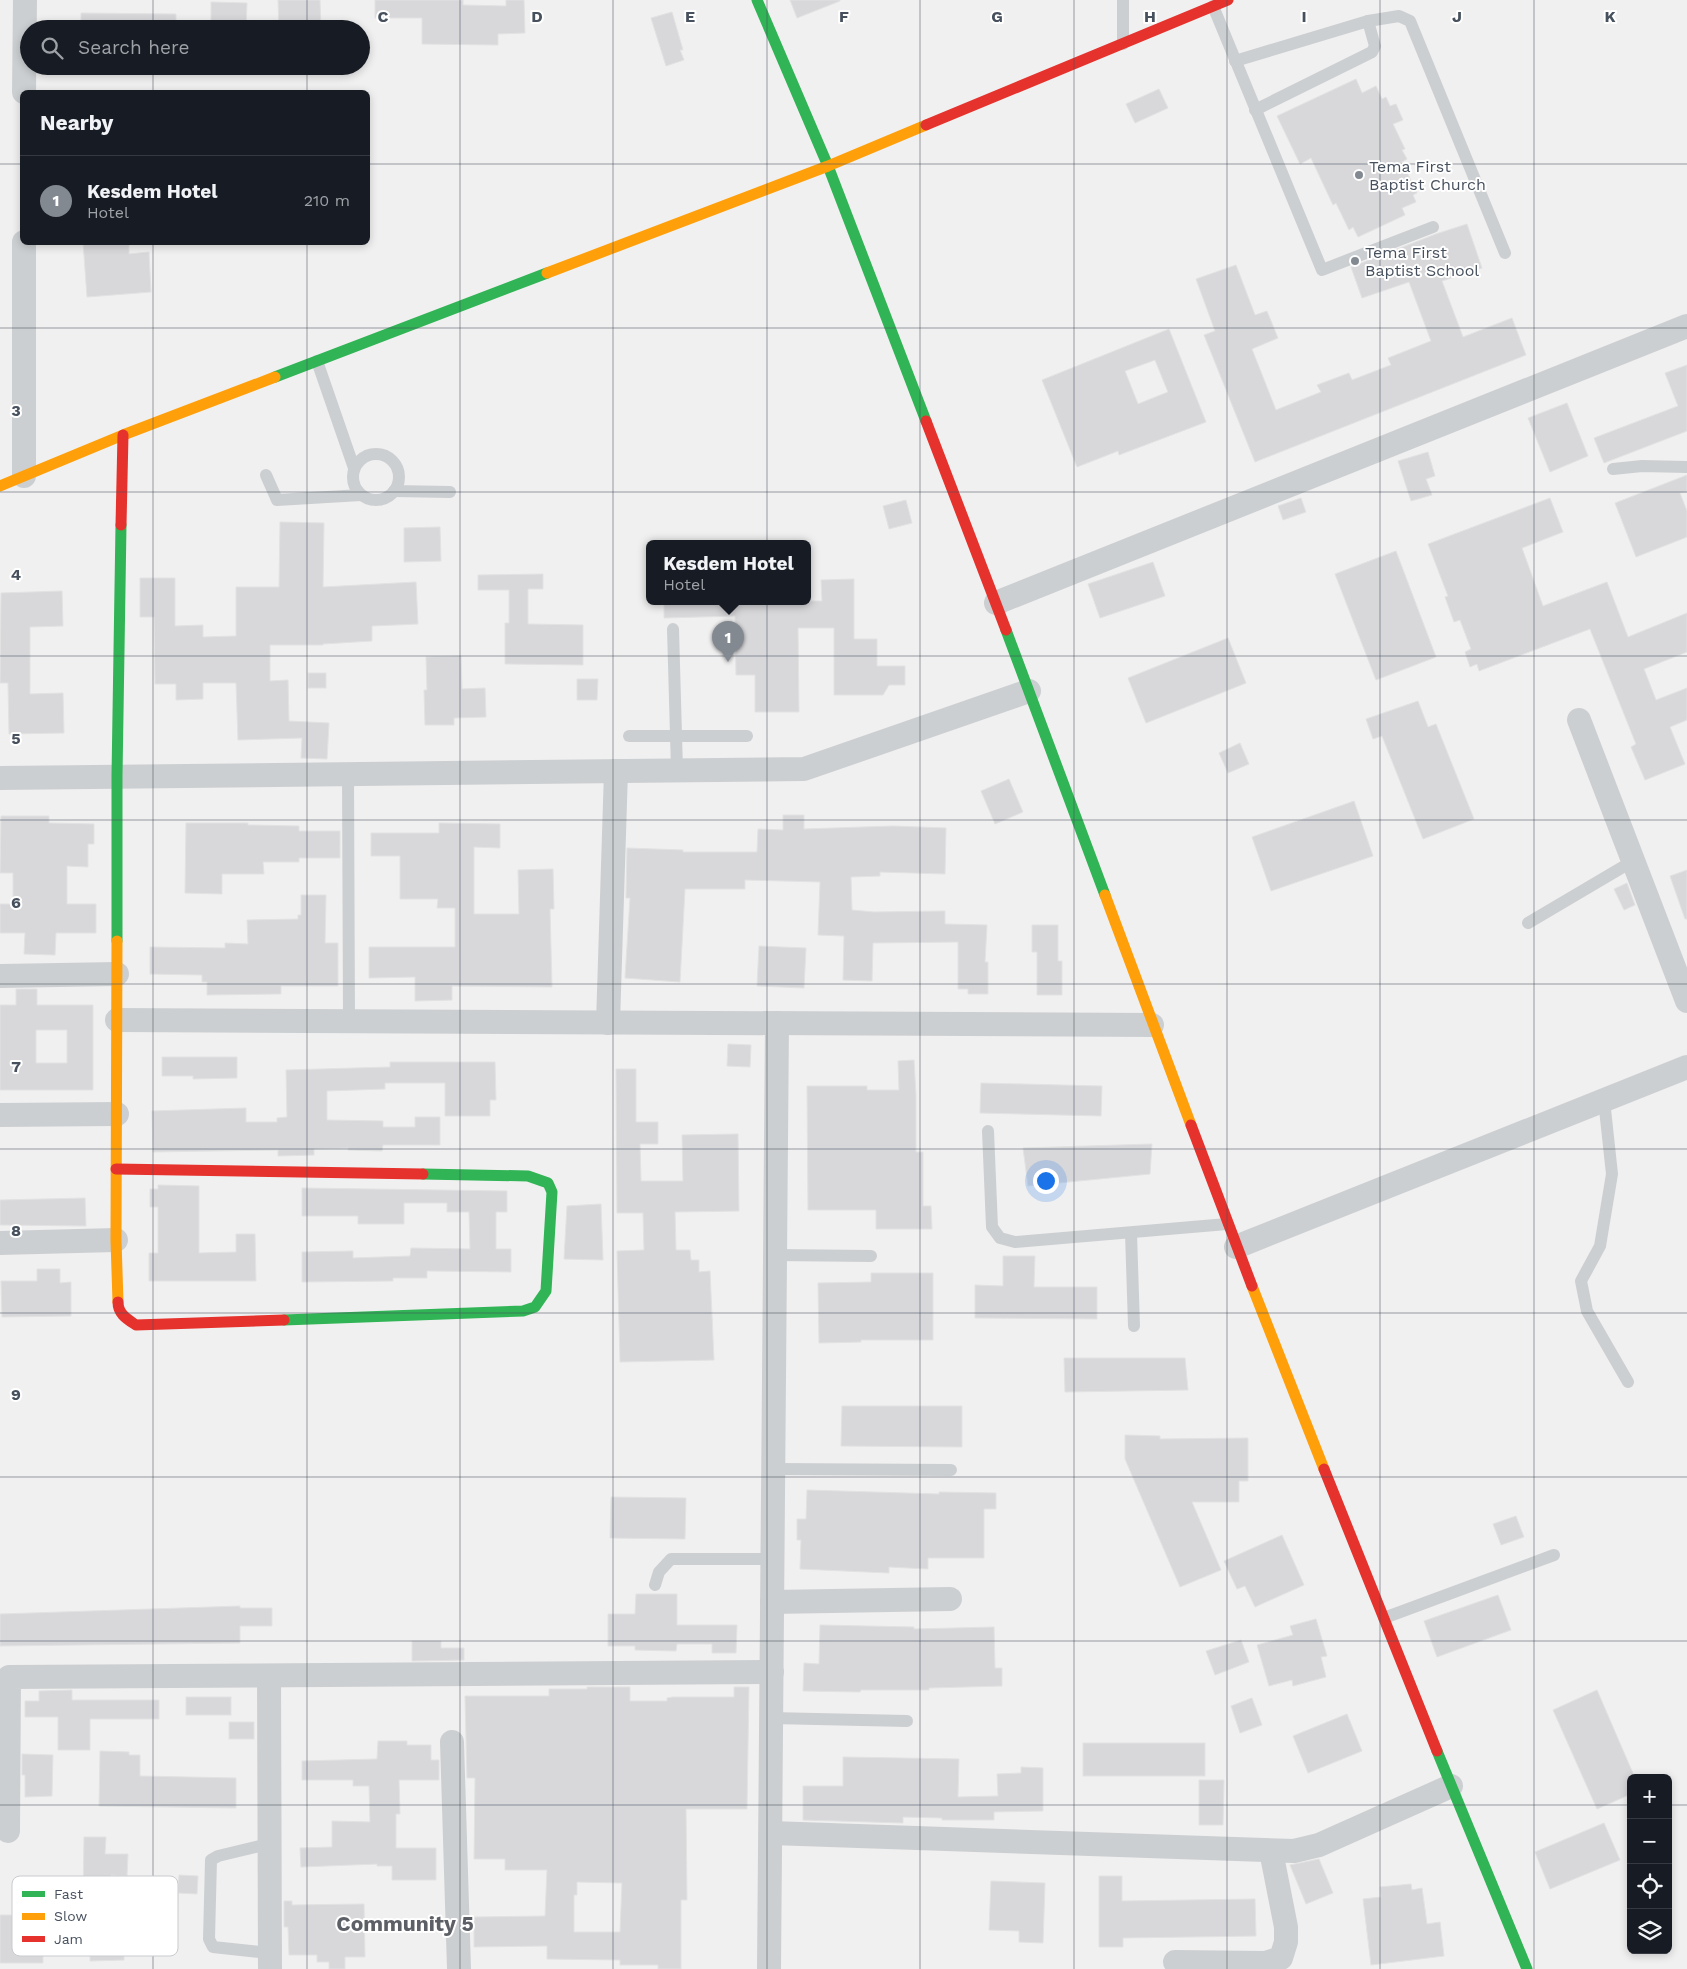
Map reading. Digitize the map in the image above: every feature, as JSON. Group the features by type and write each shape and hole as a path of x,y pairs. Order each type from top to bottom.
{"street":[{"path":"25,0 25,20"},
{"path":"757,0 828,166 996,603 1236,1248 1450,1786 1527,1969"},
{"path":"0,486 123,435 828,166 1228,0"},
{"path":"24,75 24,90"},
{"path":"24,245 24,476"},
{"path":"996,603 1687,326"},
{"path":"116,1170 528,1176 548,1183 552,1192 546,1291 535,1306 523,1311 136,1325 123,1316 118,1306 116,1240 116,1170 117,1114 117,776 123,435"},
{"path":"0,778 804,769 1029,691"},
{"path":"1579,720 1687,1001"},
{"path":"608,1023 616,771"},
{"path":"0,976 117,974"},
{"path":"117,1020 1152,1025"},
{"path":"769,1969 777,1023"},
{"path":"1236,1248 1687,1067"},
{"path":"0,1115 117,1114"},
{"path":"0,1244 116,1240"},
{"path":"772,1602 950,1599"},
{"path":"8,1831 9,1677 772,1672"},
{"path":"269,1676 268,1844 270,1961"},
{"path":"452,1742 459,1969"},
{"path":"770,1833 1271,1851 1294,1850 1320,1845 1450,1786"},
{"path":"1175,1962 1266,1963 1281,1958 1286,1942 1286,1927 1271,1851"}],"lane":[{"path":"1123,0 1123,44"},
{"path":"1213,6 1322,270 1433,227"},
{"path":"1235,61 1368,21 1399,16 1410,22 1505,254"},
{"path":"1255,110 1372,52 1375,46 1368,21"},
{"path":"317,361 354,468 354,482 361,495"},
{"path":"266,475 277,500 361,495 375,500 382,499 394,491 398,485 399,471 391,459 385,455 370,454 364,457 354,468"},
{"path":"1613,470 1642,466 1687,467"},
{"path":"394,491 450,492"},
{"path":"673,629 677,770"},
{"path":"629,736 747,736"},
{"path":"348,774 350,1021"},
{"path":"1528,923 1633,861"},
{"path":"1604,1100 1612,1174 1600,1246 1581,1281 1587,1311 1628,1382"},
{"path":"988,1131 992,1227 1000,1238 1015,1242 1227,1224"},
{"path":"1131,1233 1134,1326"},
{"path":"774,1255 871,1256"},
{"path":"773,1469 951,1470"},
{"path":"1384,1618 1554,1555"},
{"path":"655,1585 659,1572 670,1559 772,1559"},
{"path":"771,1718 907,1721"},
{"path":"268,1844 218,1856 211,1860 209,1939 214,1947 270,1961"}],"building":[{"path":"278,0 320,0 321,20 279,20"},
{"path":"375,0 463,0 463,5 506,6 506,0 524,0 525,33 498,34 498,45 422,44 422,18 375,18"},
{"path":"790,0 840,0 840,1 797,18"},
{"path":"211,2 247,3 246,20 211,20"},
{"path":"672,12 684,60 666,66 651,18"},
{"path":"81,13 176,14 176,20 81,20"},
{"path":"1356,79 1362,93 1376,86 1382,99 1386,97 1390,106 1396,104 1403,120 1393,124 1405,149 1402,150 1407,159 1402,162 1417,193 1413,195 1416,202 1402,208 1405,215 1358,237 1353,227 1349,230 1336,203 1333,205 1311,158 1300,164 1277,116"},
{"path":"1159,89 1168,108 1135,123 1126,104"},
{"path":"1467,224 1482,268 1442,281 1463,337 1512,318 1526,355 1255,462 1204,335 1215,331 1196,279 1236,265 1255,315 1267,311 1278,338 1252,349 1276,410 1321,392 1317,385 1349,373 1352,380 1391,365 1388,358 1431,341 1409,282 1362,298 1351,267"},
{"path":"83,245 129,245 129,254 149,252 151,292 87,297"},
{"path":"1169,329 1206,422 1119,455 1118,451 1077,467 1042,380","holes":["1155,360 1168,392 1138,404 1125,371"]},
{"path":"1687,365 1687,431 1604,463 1594,438 1678,406 1665,373"},
{"path":"1567,403 1588,456 1550,472 1528,418"},
{"path":"1428,452 1435,476 1426,479 1432,495 1411,501 1398,461"},
{"path":"1687,475 1687,492 1680,493 1687,511 1687,537 1636,557 1615,503"},
{"path":"1301,498 1306,512 1283,520 1278,506"},
{"path":"1550,498 1563,532 1522,548 1543,606 1607,582 1628,637 1687,613 1687,652 1644,669 1656,700 1687,688 1687,720 1670,727 1685,764 1645,780 1631,747 1636,744 1590,629 1479,671 1477,664 1470,667 1465,652 1471,649 1460,620 1454,622 1445,597 1448,596 1428,544"},
{"path":"906,500 912,523 889,529 883,506"},
{"path":"280,522 324,523 323,587 416,582 418,624 372,626 372,641 323,645 270,645 270,681 288,680 289,721 329,723 327,759 301,758 302,738 238,740 236,683 203,683 203,699 176,700 176,684 155,684 154,617 140,617 140,578 175,578 175,626 203,625 203,637 236,636 236,587 279,587"},
{"path":"440,527 441,561 404,562 404,528"},
{"path":"1396,551 1436,657 1376,680 1335,574"},
{"path":"1153,562 1165,596 1100,618 1088,584"},
{"path":"543,574 543,589 528,589 528,624 583,625 583,665 505,664 505,623 509,623 509,590 478,590 478,575"},
{"path":"854,579 854,639 877,639 877,666 905,666 905,685 889,685 883,695 834,695 834,628 798,628 799,712 755,712 755,675 736,675 735,616 664,618 664,605 811,605 811,601 822,601 821,580"},
{"path":"62,591 63,626 30,627 30,694 63,693 64,733 9,734 8,683 0,683 1,593"},
{"path":"1228,638 1246,683 1146,723 1128,678"},
{"path":"461,656 462,689 485,688 486,717 454,718 454,725 425,725 424,690 427,690 426,657"},
{"path":"308,673 326,673 326,688 308,688"},
{"path":"577,679 598,679 597,700 577,700"},
{"path":"1418,701 1428,727 1436,724 1474,819 1423,839 1382,736 1373,739 1366,719"},
{"path":"1240,743 1249,764 1228,773 1219,753"},
{"path":"1009,779 1023,812 995,824 981,791"},
{"path":"1354,801 1373,856 1271,891 1252,837"},
{"path":"783,815 804,815 804,829 893,826 946,828 945,874 880,872 880,876 851,877 852,910 874,912 945,911 945,924 987,925 985,962 988,962 988,994 968,994 968,989 958,989 958,942 873,943 872,981 843,980 844,936 818,935 820,882 745,880 745,889 685,889 680,982 625,978 630,898 626,898 627,848 683,850 683,852 757,852 758,829 783,830"},
{"path":"1,816 49,816 49,823 94,824 94,844 88,844 88,867 67,866 67,904 96,904 96,933 56,933 55,955 24,954 25,933 0,933 0,904 13,904 13,873 0,873"},
{"path":"186,823 248,823 248,825 299,826 299,831 340,831 340,858 299,858 299,862 263,862 264,874 222,874 222,894 185,893"},
{"path":"439,823 500,824 500,848 474,847 474,914 519,914 518,870 553,869 554,909 550,909 552,987 452,986 452,1000 415,1001 415,977 369,978 369,947 455,947 455,908 437,908 438,899 400,899 400,856 371,856 371,833 439,833"},
{"path":"1687,870 1687,919 1685,919 1670,876"},
{"path":"1627,883 1635,905 1624,910 1614,889"},
{"path":"301,895 326,895 325,943 338,943 338,986 281,986 281,994 207,995 207,982 202,982 202,975 150,974 150,947 225,948 225,943 248,944 247,920 298,919 298,915 301,915"},
{"path":"1032,925 1058,925 1058,961 1062,961 1062,995 1037,995 1037,952 1032,952"},
{"path":"759,946 806,948 804,988 757,986"},
{"path":"16,989 37,989 37,1005 93,1005 93,1090 0,1090 0,1005 16,1005","holes":["36,1030 67,1030 67,1063 36,1063"]},
{"path":"728,1044 751,1045 750,1067 727,1066"},
{"path":"162,1057 237,1057 237,1078 193,1079 193,1076 162,1076"},
{"path":"914,1060 916,1152 923,1152 923,1206 931,1206 932,1229 876,1229 876,1210 808,1210 807,1086 867,1086 867,1090 899,1090 898,1061"},
{"path":"390,1062 495,1062 496,1100 490,1100 490,1116 445,1116 445,1083 385,1083 385,1089 327,1091 327,1120 383,1121 383,1127 415,1127 415,1117 440,1117 440,1145 383,1145 382,1151 348,1150 348,1148 314,1149 314,1155 278,1156 278,1150 153,1152 152,1111 246,1108 246,1122 277,1122 277,1118 287,1117 286,1070 390,1067"},
{"path":"616,1069 636,1069 636,1122 658,1122 658,1144 640,1144 641,1181 683,1181 682,1135 738,1134 739,1211 675,1212 676,1250 690,1250 691,1260 699,1260 699,1272 710,1271 714,1360 620,1362 617,1251 644,1250 643,1213 617,1213"},
{"path":"981,1083 1102,1086 1101,1116 980,1113"},
{"path":"1152,1144 1150,1174 1028,1186 1023,1148"},
{"path":"158,1185 199,1186 199,1253 236,1252 236,1234 255,1234 256,1281 149,1281 149,1253 158,1253 158,1207 150,1207 150,1189 158,1189"},
{"path":"302,1188 507,1191 507,1212 496,1212 496,1249 511,1249 511,1272 427,1271 427,1278 393,1278 393,1281 302,1282 302,1252 353,1251 353,1258 410,1256 411,1248 470,1249 469,1212 447,1212 447,1203 404,1203 404,1224 358,1224 358,1216 302,1216"},
{"path":"85,1198 86,1226 0,1225 0,1200"},
{"path":"601,1204 603,1260 564,1259 567,1206"},
{"path":"1003,1256 1035,1256 1034,1287 1097,1287 1097,1319 975,1318 975,1285 1003,1286"},
{"path":"37,1269 60,1269 60,1283 71,1282 71,1316 2,1317 1,1281 37,1281"},
{"path":"871,1273 933,1273 933,1340 861,1340 861,1342 819,1343 818,1283 871,1282"},
{"path":"1064,1358 1185,1358 1188,1390 1065,1392"},
{"path":"842,1406 962,1406 962,1447 841,1446"},
{"path":"1125,1435 1160,1436 1160,1439 1248,1438 1248,1481 1239,1481 1239,1502 1192,1502 1221,1570 1180,1587 1125,1459"},
{"path":"807,1490 939,1494 939,1492 996,1493 996,1509 984,1509 984,1558 928,1558 928,1569 889,1567 889,1573 800,1569 801,1540 797,1540 797,1519 806,1519"},
{"path":"611,1497 686,1498 685,1539 610,1538"},
{"path":"1516,1516 1524,1537 1501,1545 1493,1524"},
{"path":"1282,1535 1304,1585 1255,1607 1245,1586 1237,1589 1224,1561"},
{"path":"636,1594 677,1594 677,1625 737,1625 736,1653 712,1653 712,1644 677,1644 676,1651 635,1650 635,1646 608,1646 608,1614 635,1614"},
{"path":"1498,1595 1511,1630 1437,1657 1424,1621"},
{"path":"240,1606 240,1608 272,1608 272,1626 240,1626 240,1643 0,1646 0,1614"},
{"path":"1316,1619 1327,1656 1321,1657 1326,1677 1293,1686 1292,1680 1269,1686 1257,1645 1293,1635 1290,1626"},
{"path":"820,1625 914,1627 914,1629 994,1627 995,1668 1002,1668 1002,1686 929,1688 929,1690 861,1690 860,1692 803,1691 804,1663 819,1664"},
{"path":"1241,1640 1249,1662 1215,1675 1206,1651"},
{"path":"412,1641 441,1641 441,1648 464,1648 464,1660 412,1661"},
{"path":"587,1687 630,1687 630,1701 667,1701 667,1698 673,1697 734,1697 734,1687 749,1687 747,1809 686,1809 687,1900 681,1900 681,1969 658,1969 658,1965 620,1965 620,1960 547,1959 547,1946 474,1947 474,1917 545,1916 547,1870 505,1870 505,1859 474,1859 475,1778 467,1778 465,1696 549,1696 549,1689 587,1689","holes":["577,1882 622,1883 620,1932 574,1932 574,1895 577,1895"]},
{"path":"72,1690 72,1700 159,1700 159,1719 90,1719 90,1750 58,1750 58,1717 25,1717 25,1701 39,1701 39,1691"},
{"path":"1597,1690 1633,1774 1627,1774 1627,1796 1597,1809 1553,1710"},
{"path":"186,1697 231,1697 231,1715 186,1715"},
{"path":"1252,1698 1262,1725 1240,1733 1231,1706"},
{"path":"1347,1714 1362,1751 1308,1773 1293,1736"},
{"path":"229,1722 254,1722 254,1739 229,1739"},
{"path":"378,1741 407,1741 407,1745 431,1745 431,1760 439,1760 439,1780 399,1780 400,1814 396,1814 396,1848 436,1848 436,1880 392,1880 392,1866 377,1866 377,1864 301,1867 300,1848 332,1847 332,1821 370,1822 369,1786 353,1786 353,1780 302,1780 302,1761 377,1759"},
{"path":"1083,1743 1205,1743 1205,1776 1083,1776"},
{"path":"100,1751 129,1752 129,1755 140,1755 140,1776 236,1778 236,1808 99,1806"},
{"path":"22,1754 53,1755 52,1796 25,1797 25,1775 22,1775"},
{"path":"843,1757 959,1759 958,1797 998,1796 997,1774 1021,1773 1021,1767 1043,1768 1043,1811 994,1812 994,1820 942,1820 942,1818 903,1817 903,1823 803,1820 803,1786 843,1786"},
{"path":"1199,1780 1224,1780 1223,1825 1199,1825"},
{"path":"1604,1823 1620,1860 1550,1889 1535,1852"},
{"path":"84,1837 106,1837 105,1854 128,1854 127,1876 83,1876"},
{"path":"1319,1859 1333,1893 1306,1904 1290,1865"},
{"path":"179,1875 198,1876 197,1894 178,1893"},
{"path":"1099,1876 1122,1876 1122,1901 1255,1899 1256,1936 1123,1938 1123,1947 1099,1947"},
{"path":"991,1881 1045,1883 1043,1943 1019,1942 1019,1931 989,1930"},
{"path":"1411,1884 1412,1890 1422,1888 1427,1924 1440,1922 1444,1956 1371,1965 1363,1899 1381,1897 1380,1887"},
{"path":"284,1901 292,1901 292,1905 364,1904 365,1957 345,1957 345,1969 329,1969 329,1962 317,1962 317,1955 289,1955 288,1927 284,1927"},
{"path":"0,1915 12,1915 12,1956 43,1956 43,1963 0,1963"},
{"path":"90,1956 124,1956 124,1960 90,1961"}],"traffic: fast":[{"path":"757,0 828,166 926,421"},
{"path":"275,377 547,273"},
{"path":"117,941 117,776 121,525"},
{"path":"1006,630 1105,895"},
{"path":"284,1320 523,1311 535,1307 546,1291 552,1192 548,1183 528,1176 423,1174"},
{"path":"1437,1751 1527,1969"}],"traffic: slow":[{"path":"547,273 828,166 926,125"},
{"path":"0,486 123,435 275,377"},
{"path":"1105,895 1191,1125"},
{"path":"117,941 116,1240 118,1302"},
{"path":"1252,1286 1324,1469"}],"traffic: jam":[{"path":"926,125 1228,0"},
{"path":"926,421 1006,630"},
{"path":"121,525 123,435"},
{"path":"1191,1125 1252,1286"},
{"path":"116,1169 423,1174"},
{"path":"118,1302 121,1313 136,1325 284,1320"},
{"path":"1324,1469 1437,1751"}],"place":[{"name":"Tema First Baptist Church","path":"1359,175"},
{"name":"Tema First Baptist School","path":"1355,261"},
{"name":"Kesdem Hotel","path":"728,662"}],"district":[{"name":"Community 5","path":"405,1924"}]}
